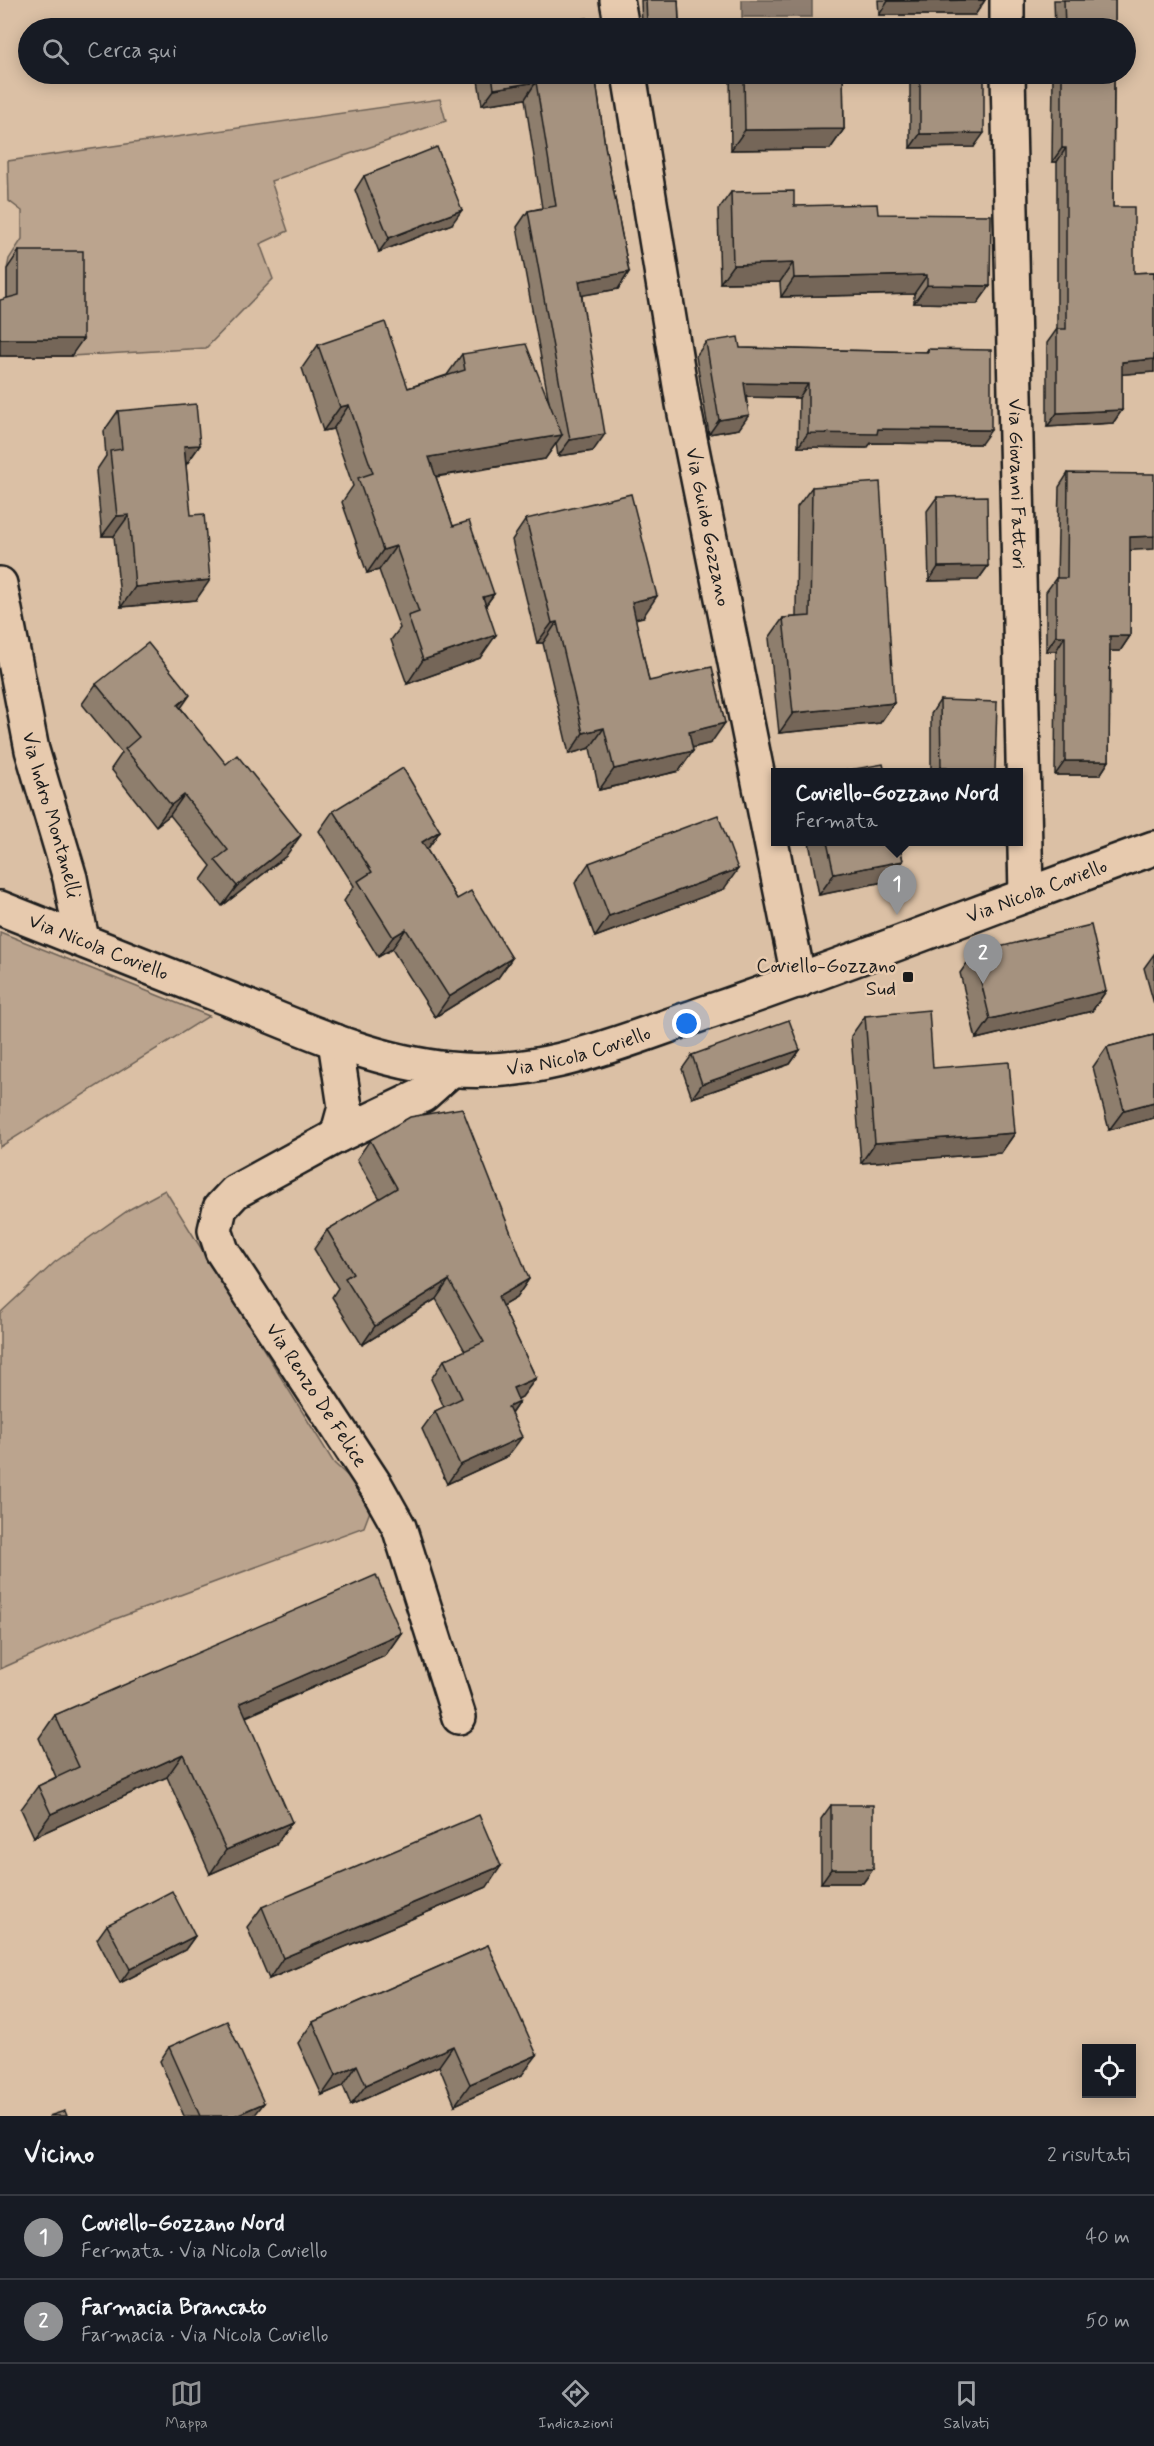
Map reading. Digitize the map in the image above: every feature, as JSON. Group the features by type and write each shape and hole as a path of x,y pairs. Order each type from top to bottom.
{"street":[{"path":"617,0 620,18"},
{"path":"1007,0 1007,18"},
{"name":"Via Guido Gozzano","path":"631,84 683,404 771,842"},
{"name":"Via Giovanni Fattori","path":"1008,84 1026,895"},
{"name":"Via Indro Montanelli","path":"0,584 32,750 70,878 82,940"},
{"name":"Via Guido Gozzano","path":"772,846 799,981"},
{"name":"Via Nicola Coviello","path":"0,908 335,1041 386,1058 451,1070 495,1070 538,1065 584,1054 799,981 1154,848"},
{"path":"335,1041 345,1107 337,1136"},
{"name":"Via Renzo De Felice","path":"451,1070 423,1095 337,1136 235,1192 220,1208 215,1230 222,1251 376,1486 399,1527 459,1717"}],"shaded area":[{"path":"742,0 812,0 812,17 742,17"},
{"path":"440,99 446,121 271,181 288,231 260,244 273,279 206,348 71,356 7,356 7,269 9,259 22,239 22,211 9,201 8,161"},
{"path":"0,932 209,1016 0,1147"},
{"path":"165,1190 334,1463 368,1495 370,1511 364,1527 99,1625 0,1669 0,1313 55,1262 130,1209"}],"building":[{"path":"646,0 678,0 679,18 647,18"},
{"path":"888,0 985,0 888,1"},
{"path":"1064,0 1115,0 1115,18 1065,18"},
{"path":"493,84 524,84 494,89"},
{"path":"536,84 596,84 605,146 629,272 579,281 605,434 570,440 528,211 556,206"},
{"path":"744,84 843,84 844,129 745,130"},
{"path":"920,84 984,84 984,133 920,134"},
{"path":"1062,84 1114,84 1113,207 1134,207 1134,273 1154,272 1154,359 1122,362 1122,410 1057,413 1057,329 1066,329 1066,148 1062,148"},
{"path":"437,147 462,210 389,238 364,176"},
{"path":"794,191 794,206 877,204 878,214 991,215 990,286 927,285 927,275 794,278 793,263 733,265 731,192"},
{"path":"19,251 83,251 83,339 0,339 0,300 19,295"},
{"path":"385,322 408,388 465,370 462,354 526,344 562,435 429,457 453,526 469,521 494,594 483,597 496,635 423,660 408,616 419,612 396,546 383,550 358,478 373,473 349,405 340,407 318,345"},
{"path":"738,337 740,348 928,352 928,349 991,350 991,430 878,429 877,434 808,433 808,384 744,383 749,415 719,420 706,342"},
{"path":"196,404 200,445 184,446 191,515 204,514 210,580 135,587 129,515 117,516 110,451 122,449 118,411"},
{"path":"1068,473 1154,474 1154,536 1130,537 1130,636 1110,636 1109,761 1065,761 1065,636 1056,636 1056,578 1067,578"},
{"path":"880,482 894,703 793,713 783,618 810,616 812,487"},
{"path":"631,494 657,596 632,602 649,681 712,667 725,723 689,732 693,751 614,769 604,728 583,733 557,622 552,623 526,519"},
{"path":"987,496 988,566 938,567 937,497"},
{"path":"148,643 190,695 178,705 226,764 237,755 301,835 237,886 215,860 228,850 184,795 171,805 125,749 139,737 96,684"},
{"path":"940,700 997,702 995,768 941,767"},
{"path":"883,764 884,768 860,768"},
{"path":"403,768 440,831 422,842 457,899 471,891 512,958 449,997 406,929 393,937 358,881 372,872 333,811"},
{"path":"718,815 738,869 609,916 589,863"},
{"path":"828,846 900,846 903,861 834,874"},
{"path":"1091,925 1106,991 990,1019 974,953"},
{"path":"929,1010 933,1068 1009,1062 1015,1133 875,1143 865,1016"},
{"path":"789,1020 800,1050 702,1084 692,1055"},
{"path":"1154,1035 1154,1102 1124,1110 1107,1047"},
{"path":"462,1108 529,1279 498,1297 536,1378 513,1388 519,1402 508,1407 522,1437 460,1465 435,1411 462,1398 444,1360 484,1342 449,1280 375,1326 345,1278 353,1273 327,1230 397,1188 370,1140 410,1117"},
{"path":"376,1575 401,1633 240,1703 292,1822 226,1850 183,1754 51,1814 38,1786 79,1767 55,1715"},
{"path":"831,1805 873,1805 873,1869 831,1869"},
{"path":"479,1815 501,1866 283,1958 262,1907"},
{"path":"172,1891 195,1936 130,1969 107,1925"},
{"path":"488,1945 537,2055 470,2084 453,2046 366,2085 357,2065 336,2075 313,2022"},
{"path":"227,2021 264,2103 234,2116 200,2116 169,2047"},
{"path":"65,2111 67,2116 49,2116"}],"place":[{"name":"Coviello-Gozzano Nord","path":"897,915"},
{"name":"Coviello-Gozzano Sud","path":"908,977"},
{"name":"Farmacia Brancato","path":"983,984"}]}
